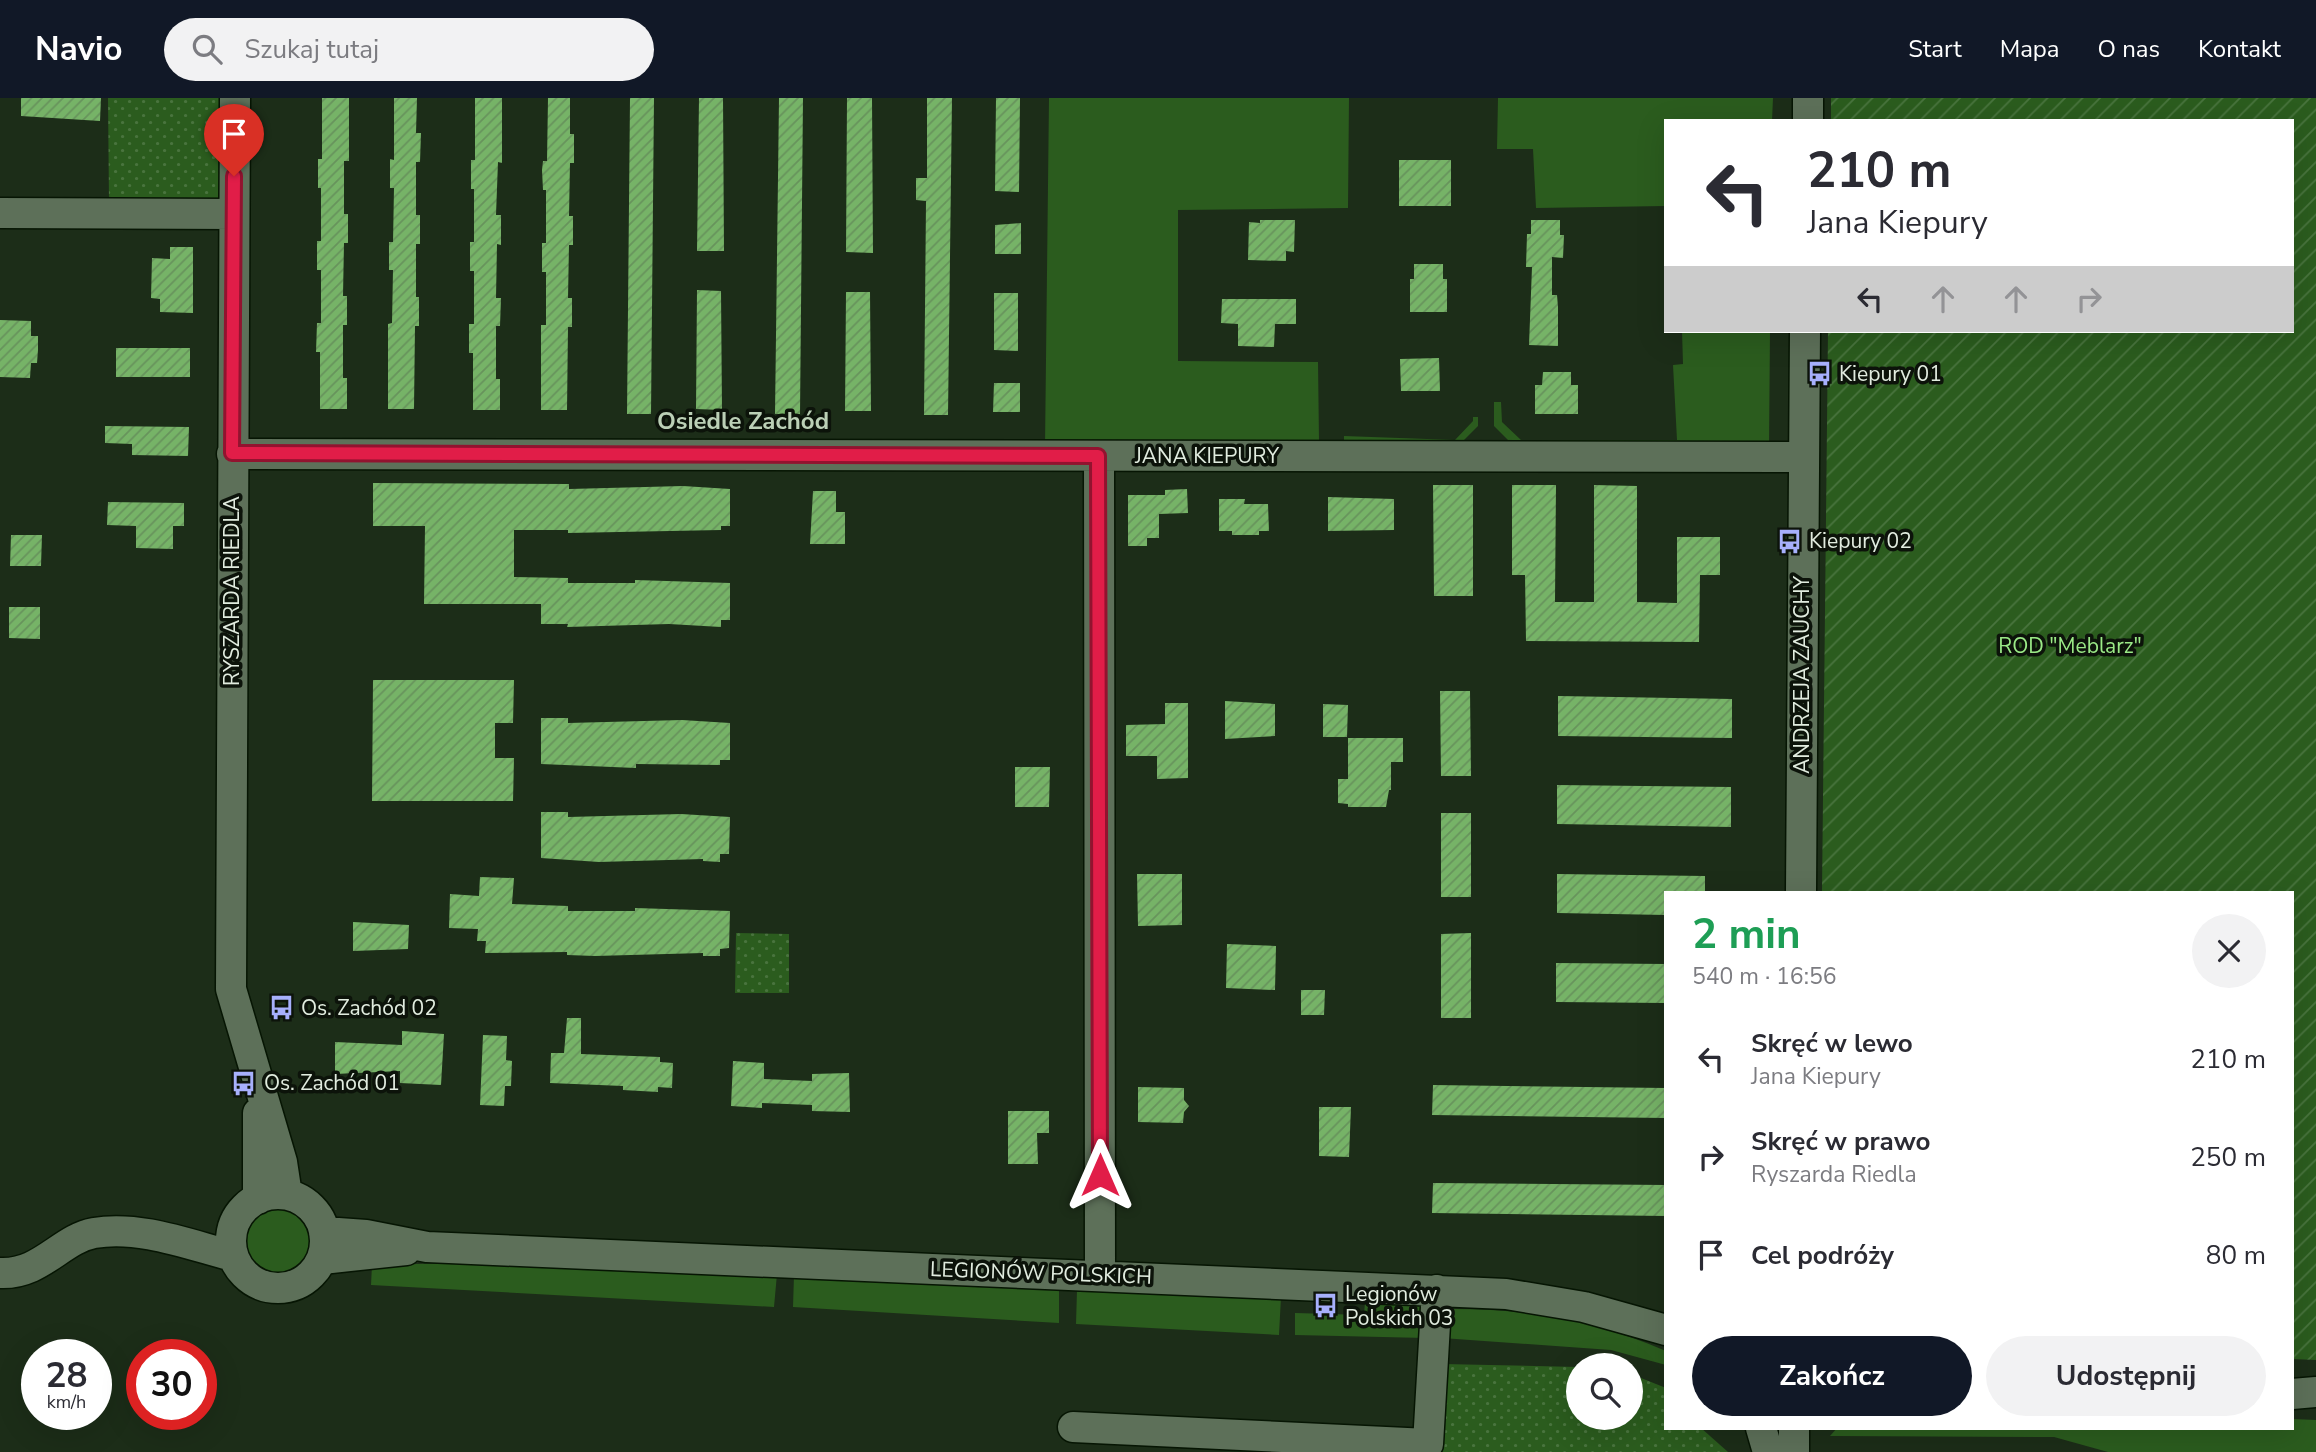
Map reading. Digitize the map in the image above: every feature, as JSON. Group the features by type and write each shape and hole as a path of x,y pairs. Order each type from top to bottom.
{"street":[{"name":"RYSZARDA RIEDLA","path":"235,98 231,989 258,1081 272,1197"},
{"path":"1808,98 1808,119"},
{"path":"0,213 234,214"},
{"name":"ANDRZEJA ZAUCHY","path":"1801,891 1805,333"},
{"name":"JANA KIEPURY","path":"232,453 1804,457"},
{"path":"1098,456 1100,1276"},
{"path":"272,1197 310,1206 323,1245 304,1281 277,1288 252,1280 233,1256 231,1240 234,1224 248,1205 272,1197"},
{"path":"0,1273 18,1274 92,1234 160,1236 234,1224"},
{"path":"160,1236 233,1256"},
{"name":"LEGIONÓW POLSKICH","path":"323,1245 365,1256 427,1247 1506,1294 1584,1307 1661,1331"},
{"path":"1089,1436 1428,1448 1437,1290"},
{"path":"2294,1394 2316,1392"},
{"path":"1762,1430 1768,1452"},
{"path":"1794,1430 1794,1452"}],"green space":[{"path":"108,98 226,98 225,203 109,202"},
{"path":"1049,98 1349,98 1348,208 1178,210 1178,361 1318,362 1319,440 1315,448 1045,446"},
{"path":"1498,98 1773,98 1772,119 1664,119 1664,206 1536,208 1533,149 1497,149"},
{"name":"ROD \"Meblarz\"","path":"1831,98 2316,98 2316,1360 2294,1359 2294,891 1822,891 1828,333 2294,333 2294,119 1831,119"},
{"path":"1682,333 1770,333 1769,449 1516,448 1494,426 1494,402 1501,402 1502,422 1521,440 1677,440 1673,365 1683,364"},
{"path":"1473,417 1478,417 1478,426 1456,448 1344,446 1344,436 1455,440 1473,421"},
{"path":"736,933 789,934 789,993 735,993"},
{"path":"271,1208 285,1208 297,1213 306,1222 311,1241 309,1254 302,1265 285,1274 271,1274 259,1269 250,1260 245,1248 245,1234 250,1222 259,1213"},
{"path":"463,1263 777,1274 774,1307 371,1285 372,1265"},
{"path":"794,1275 1059,1288 1059,1323 793,1307"},
{"path":"1077,1290 1281,1297 1279,1335 1076,1324"},
{"path":"1365,1302 1420,1304 1425,1309 1426,1338 1295,1335 1295,1313 1364,1315"},
{"path":"1447,1309 1532,1314 1586,1324 1639,1340 1664,1350 1664,1364 1643,1359 1643,1353 1442,1338"},
{"path":"1442,1364 1566,1367 1566,1430 1643,1430 1643,1379 1664,1387 1664,1430 1703,1430 1728,1452 1438,1452"},
{"path":"2294,1419 2316,1420 2316,1452 2108,1452 2054,1437 1830,1436 1835,1430 2294,1430"}],"building":[{"path":"21,98 101,98 100,121 21,116"},
{"path":"322,98 349,98 349,161 344,161 344,214 348,214 348,243 344,243 343,296 347,296 347,325 343,325 343,378 347,378 347,409 320,409 320,352 316,352 317,323 321,323 321,270 317,270 317,241 321,241 318,159 322,159"},
{"path":"394,98 417,98 416,133 421,133 420,162 416,162 416,215 420,215 420,244 416,244 419,326 415,326 414,409 388,409 388,324 392,323 393,270 389,270 389,242 393,242 394,188 390,188 390,159 394,160"},
{"path":"475,98 502,98 502,163 498,162 496,215 501,215 501,245 497,244 496,298 501,298 500,326 496,326 496,379 500,379 500,410 473,410 473,353 469,353 469,324 474,324 474,271 470,271 470,242 474,242 471,160 475,160"},
{"path":"548,98 570,98 570,134 574,134 574,163 570,163 569,216 573,216 573,245 569,245 568,298 572,298 572,327 568,327 567,410 541,410 541,325 546,325 546,272 542,272 542,243 546,243 546,190 543,190 542,170 543,161 547,161"},
{"path":"630,98 654,98 651,414 627,414"},
{"path":"699,98 723,98 724,251 697,251"},
{"path":"779,98 803,98 800,414 775,414"},
{"path":"847,98 872,98 873,253 846,252"},
{"path":"927,98 952,98 948,415 924,415 926,201 916,200 916,178 927,178"},
{"path":"996,98 1020,98 1019,192 995,191"},
{"path":"1399,160 1451,160 1451,206 1399,206"},
{"path":"1260,220 1295,220 1294,252 1286,251 1286,261 1248,260 1249,222 1260,223"},
{"path":"1531,220 1560,220 1560,235 1564,235 1563,258 1552,257 1552,295 1557,295 1558,307 1558,346 1529,345 1532,267 1526,267 1527,234 1531,234"},
{"path":"1021,223 1021,254 995,254 995,225"},
{"path":"170,247 193,247 193,313 160,312 160,299 151,298 152,258 170,259"},
{"path":"1414,264 1443,264 1443,279 1447,279 1447,312 1410,312 1410,279 1414,279"},
{"path":"697,290 721,291 722,410 696,409"},
{"path":"846,292 870,292 871,411 845,411"},
{"path":"994,293 1018,293 1018,351 994,350"},
{"path":"1222,299 1296,299 1296,324 1275,324 1274,347 1238,346 1238,324 1221,323"},
{"path":"0,320 31,321 31,336 38,336 38,350 37,363 31,363 30,378 0,377"},
{"path":"116,348 190,348 190,377 116,377"},
{"path":"1439,358 1440,391 1401,391 1400,359"},
{"path":"1543,372 1571,372 1571,385 1578,385 1578,414 1535,414 1535,385 1542,385"},
{"path":"994,383 1020,383 1020,412 993,412"},
{"path":"105,426 189,427 188,456 132,455 132,444 105,443"},
{"path":"373,483 569,484 569,489 683,486 730,489 730,526 721,526 721,530 568,533 568,530 514,530 514,577 568,578 568,583 635,583 635,580 730,583 730,620 721,620 721,627 669,624 567,627 568,624 541,624 541,604 424,604 425,526 373,526"},
{"path":"1433,485 1473,485 1473,596 1434,596"},
{"path":"1512,485 1556,485 1555,602 1594,602 1594,485 1637,486 1637,602 1677,603 1677,537 1720,537 1720,575 1700,575 1699,642 1526,641 1525,575 1512,575"},
{"path":"1187,489 1188,513 1159,514 1159,538 1147,538 1147,546 1128,546 1128,495 1165,495 1165,490"},
{"path":"813,491 836,491 836,512 845,512 845,544 810,544"},
{"path":"1328,497 1394,499 1394,530 1328,531"},
{"path":"1219,499 1245,499 1244,504 1268,504 1269,531 1259,531 1259,535 1232,535 1232,531 1219,531"},
{"path":"108,502 184,503 184,526 173,526 173,549 136,548 136,526 107,525"},
{"path":"11,535 42,535 41,566 10,566"},
{"path":"9,607 40,607 40,639 9,638"},
{"path":"373,680 514,680 513,723 495,723 495,758 514,758 513,801 372,801"},
{"path":"1440,691 1470,691 1471,776 1441,776"},
{"path":"1558,696 1732,699 1732,738 1558,736"},
{"path":"1225,701 1275,704 1275,736 1225,739"},
{"path":"1165,703 1188,703 1188,778 1157,779 1157,756 1126,756 1126,725 1165,724"},
{"path":"1323,704 1348,705 1347,737 1323,737"},
{"path":"541,718 568,718 568,723 682,720 730,723 730,760 720,760 720,765 636,764 636,768 541,764"},
{"path":"1348,738 1403,738 1403,762 1391,762 1391,790 1386,807 1348,807 1348,804 1338,803 1338,779 1348,779"},
{"path":"1015,767 1050,767 1049,807 1015,807"},
{"path":"1557,785 1731,787 1731,827 1557,824"},
{"path":"541,812 568,812 568,817 681,814 730,817 729,854 720,854 720,862 703,859 599,862 541,858"},
{"path":"1441,813 1471,813 1471,897 1441,897"},
{"path":"1137,874 1182,874 1182,925 1138,926"},
{"path":"1557,874 1705,876 1705,891 1664,891 1664,915 1557,913"},
{"path":"480,877 514,878 512,904 568,906 568,911 635,911 635,908 730,911 729,948 720,949 720,956 703,956 703,953 595,956 567,955 567,952 485,953 486,941 477,941 478,929 449,928 450,894 479,896"},
{"path":"353,922 409,925 408,949 353,951"},
{"path":"1471,933 1471,1018 1441,1018 1441,934"},
{"path":"1227,944 1276,946 1275,990 1226,988"},
{"path":"1556,963 1664,964 1664,1003 1556,1002"},
{"path":"1301,990 1325,990 1324,1015 1301,1015"},
{"path":"567,1018 581,1018 581,1054 660,1057 660,1062 673,1063 672,1088 658,1087 658,1092 623,1090 623,1086 550,1083 551,1053 564,1053"},
{"path":"402,1031 444,1034 441,1085 400,1083 400,1071 335,1074 335,1042 402,1045"},
{"path":"483,1035 507,1036 506,1060 512,1061 511,1086 505,1086 504,1106 480,1105"},
{"path":"733,1061 764,1063 764,1079 812,1081 812,1074 849,1073 850,1112 812,1111 812,1105 762,1103 762,1108 731,1106"},
{"path":"1433,1085 1664,1088 1664,1118 1432,1115"},
{"path":"1138,1087 1184,1088 1184,1100 1189,1106 1184,1112 1183,1123 1138,1122"},
{"path":"1319,1107 1351,1107 1349,1157 1319,1156"},
{"path":"1008,1111 1049,1111 1049,1133 1037,1133 1038,1164 1008,1164"},
{"path":"1433,1183 1664,1185 1664,1216 1432,1213"}],"place":[{"name":"Kiepury 01","path":"1819,374"},
{"name":"Kiepury 02","path":"1789,541"},
{"name":"Os. Zachód 02","path":"281,1008"},
{"name":"Os. Zachód 01","path":"244,1083"},
{"name":"Legionów Polskich 03","path":"1325,1306"}],"district":[{"name":"Osiedle Zachód","path":"743,421"}],"route":[{"path":"234,176 232,453 1098,456 1100,1175"}]}
